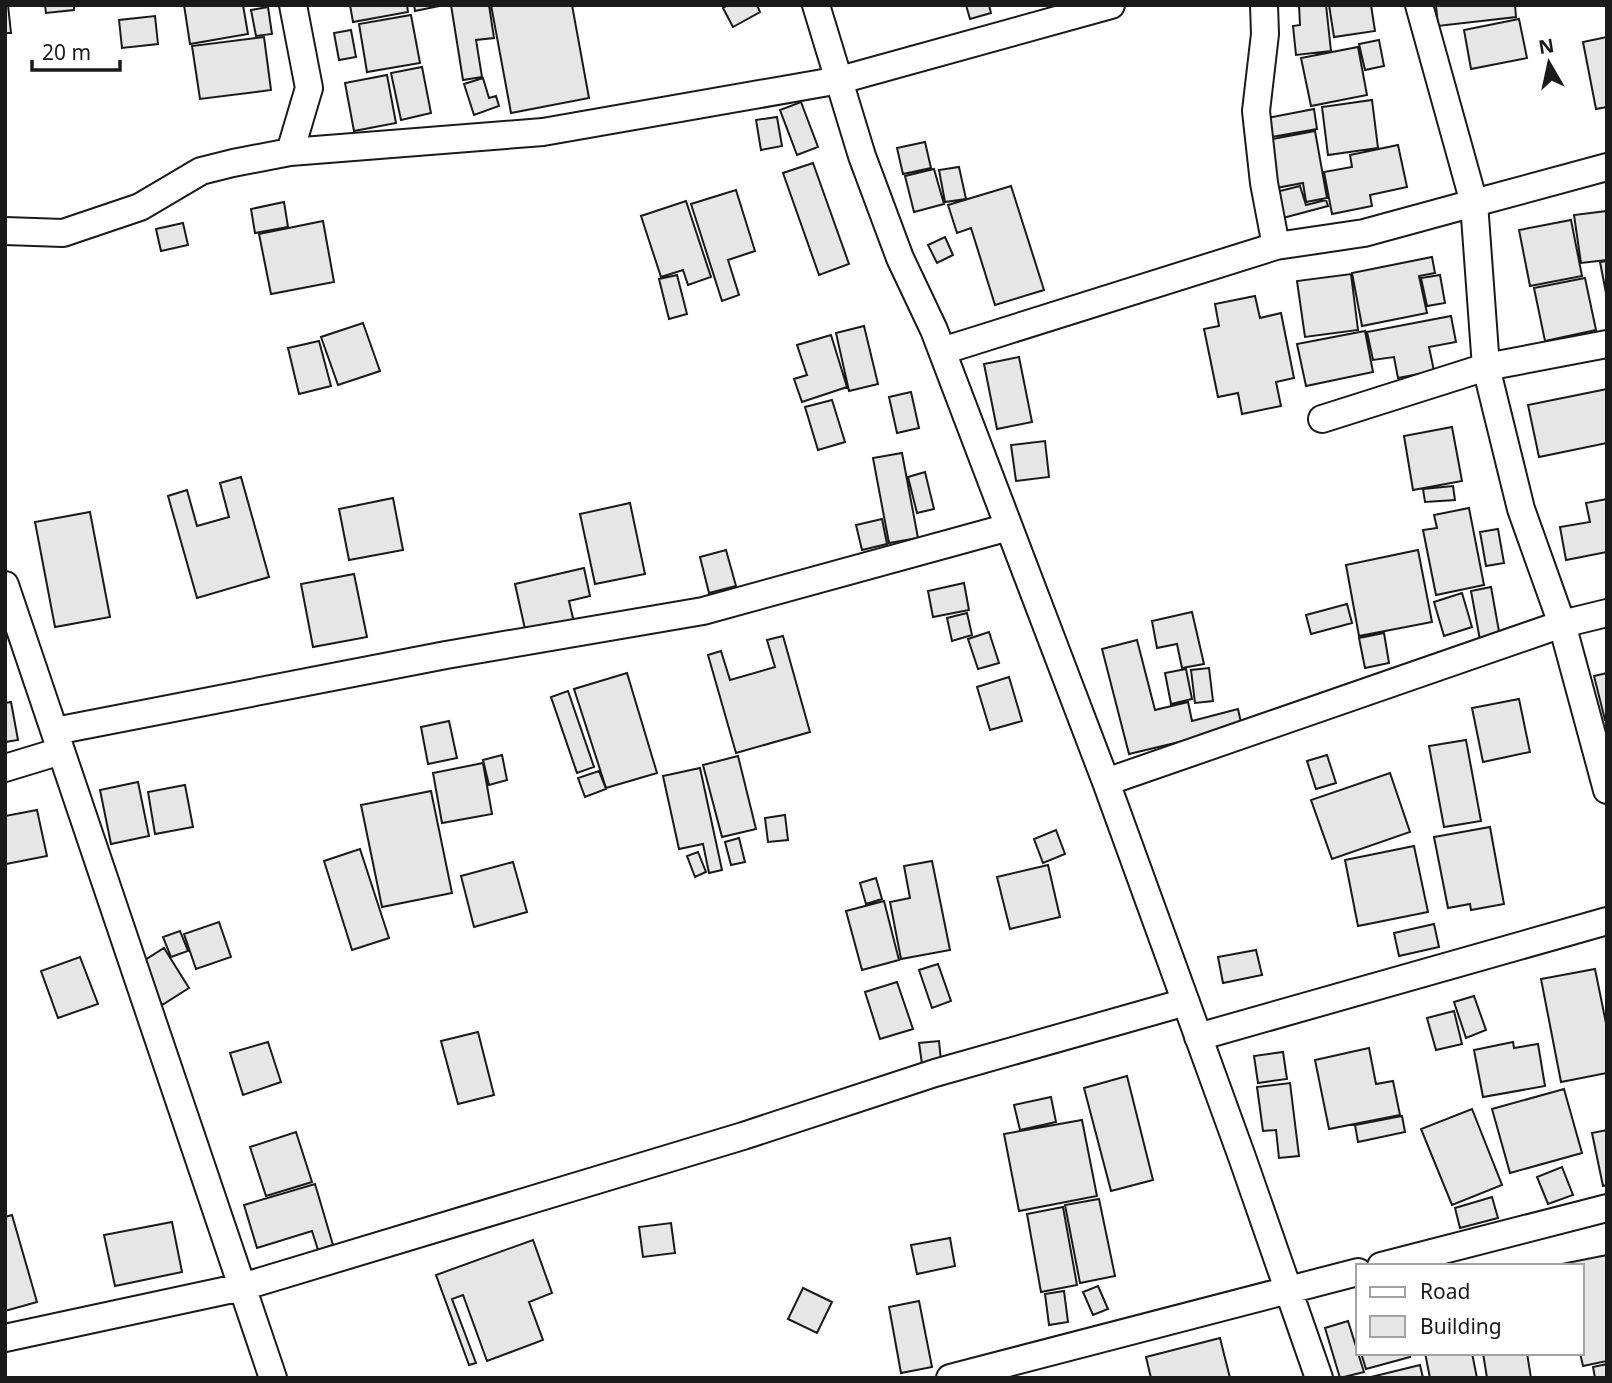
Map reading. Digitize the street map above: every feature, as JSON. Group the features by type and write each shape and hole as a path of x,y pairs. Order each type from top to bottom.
{"street":[{"path":"290,152 309,88 293,5"},
{"path":"816,5 862,156 895,246 942,351 1106,782 1319,1378"},
{"path":"5,231 63,233 140,207 201,172 233,163 290,152 544,132 840,80 1111,5"},
{"path":"1264,5 1265,34 1256,111 1264,183 1276,246"},
{"path":"1419,5 1474,203 1486,367 1521,509 1562,624 1607,790"},
{"path":"942,351 1276,246 1364,233 1607,167"},
{"path":"1322,419 1486,367 1607,344"},
{"path":"5,768 58,741 446,654 703,611 1009,527"},
{"path":"5,585 273,1378"},
{"path":"1106,782 1562,624 1607,613"},
{"path":"1198,1037 1607,921"},
{"path":"5,1338 242,1287 743,1136 935,1073 1186,1002"},
{"path":"1389,1264 1607,1208"},
{"path":"950,1378 1356,1273"}],"building":[{"path":"5,5 8,5 11,33 5,33"},
{"path":"45,5 74,5 74,10 46,13"},
{"path":"184,5 243,5 248,34 190,44"},
{"path":"350,5 407,5 408,12 353,22"},
{"path":"414,5 444,5 415,11"},
{"path":"451,5 489,5 494,38 476,40 482,77 463,80"},
{"path":"491,5 572,5 589,98 511,113"},
{"path":"728,5 757,5 760,12 733,27 723,8"},
{"path":"966,5 989,5 991,13 970,19"},
{"path":"1299,5 1326,5 1331,51 1296,55 1293,26 1300,25"},
{"path":"1329,5 1371,5 1375,31 1334,37"},
{"path":"1436,5 1515,5 1516,17 1438,26"},
{"path":"268,7 272,34 256,36 251,10"},
{"path":"411,15 420,63 367,72 359,24"},
{"path":"155,16 158,44 122,48 119,20"},
{"path":"1519,19 1527,58 1471,69 1464,30"},
{"path":"351,30 356,57 339,60 334,33"},
{"path":"264,37 271,90 200,99 192,46"},
{"path":"1607,37 1607,107 1596,109 1583,42"},
{"path":"1379,40 1384,66 1365,70 1359,44"},
{"path":"1358,47 1367,95 1311,106 1301,58"},
{"path":"422,67 431,113 401,120 391,73"},
{"path":"387,75 396,123 354,131 345,83"},
{"path":"483,78 489,98 496,96 499,106 474,115 464,84"},
{"path":"1372,100 1378,148 1328,155 1322,107"},
{"path":"801,102 818,147 797,155 780,110"},
{"path":"1314,109 1317,129 1266,138 1262,119"},
{"path":"777,117 782,146 761,150 756,120"},
{"path":"1315,131 1327,198 1306,202 1303,183 1276,188 1267,140"},
{"path":"925,142 931,168 903,174 897,148"},
{"path":"1398,145 1407,187 1370,195 1372,206 1332,214 1324,172 1352,167 1350,155"},
{"path":"813,163 849,264 819,275 783,173"},
{"path":"959,167 966,199 945,202 939,170"},
{"path":"934,169 944,204 914,212 905,176"},
{"path":"1011,186 1044,290 995,305 971,228 957,233 948,205"},
{"path":"1300,186 1306,205 1326,200 1328,206 1283,218 1276,192"},
{"path":"736,190 755,251 728,260 739,295 722,301 691,204"},
{"path":"686,201 711,277 688,285 683,270 661,277 641,216"},
{"path":"284,202 288,227 255,233 251,209"},
{"path":"1607,211 1607,260 1581,263 1574,215"},
{"path":"1571,220 1582,276 1530,286 1519,230"},
{"path":"323,221 334,282 271,294 259,234"},
{"path":"183,223 188,245 161,251 156,229"},
{"path":"945,237 953,255 937,263 928,245"},
{"path":"1432,257 1435,273 1419,276 1427,313 1362,326 1352,273"},
{"path":"1607,261 1607,298 1600,262"},
{"path":"1351,274 1358,330 1305,337 1297,281"},
{"path":"677,275 687,314 669,319 659,279"},
{"path":"1440,275 1445,303 1427,306 1421,278"},
{"path":"1585,278 1596,330 1545,341 1534,288"},
{"path":"1255,296 1260,318 1281,313 1294,378 1276,382 1281,406 1242,414 1238,393 1218,397 1204,329 1219,326 1215,304"},
{"path":"1451,316 1456,342 1429,347 1434,371 1398,378 1394,357 1373,360 1367,332"},
{"path":"363,323 380,371 338,385 321,337"},
{"path":"864,326 878,384 849,391 836,333"},
{"path":"1365,331 1373,372 1306,386 1297,344"},
{"path":"831,335 847,387 802,402 794,379 807,375 797,345"},
{"path":"319,341 331,386 299,394 288,348"},
{"path":"1019,357 1032,422 997,429 984,364"},
{"path":"1607,389 1607,443 1539,457 1528,405"},
{"path":"911,392 919,428 897,433 889,397"},
{"path":"832,400 845,442 818,450 805,407"},
{"path":"1452,427 1462,481 1413,490 1404,436"},
{"path":"1045,441 1049,477 1016,481 1011,445"},
{"path":"902,453 918,538 889,543 873,458"},
{"path":"925,472 934,509 917,513 908,477"},
{"path":"241,477 269,577 197,598 168,496 187,490 197,526 229,517 220,483"},
{"path":"1453,486 1455,500 1425,502 1423,489"},
{"path":"393,498 403,550 349,560 339,509"},
{"path":"1607,499 1607,552 1566,560 1560,527 1590,522 1586,503"},
{"path":"630,503 645,574 595,584 580,514"},
{"path":"1469,508 1484,585 1436,595 1423,530 1437,528 1434,515"},
{"path":"90,512 110,617 55,627 35,522"},
{"path":"882,519 887,544 862,550 856,525"},
{"path":"1498,529 1504,563 1486,566 1480,532"},
{"path":"726,550 736,586 709,593 700,557"},
{"path":"1418,550 1432,622 1359,636 1346,565"},
{"path":"584,568 590,596 569,601 575,627 527,638 515,584"},
{"path":"354,574 367,637 313,647 301,584"},
{"path":"964,583 969,610 933,617 928,591"},
{"path":"1491,587 1500,637 1480,640 1471,591"},
{"path":"1462,593 1472,627 1444,636 1434,602"},
{"path":"1347,604 1352,623 1311,634 1306,615"},
{"path":"1192,612 1204,664 1182,668 1177,644 1157,648 1152,621"},
{"path":"967,613 972,635 952,641 947,618"},
{"path":"989,632 999,663 978,669 968,639"},
{"path":"1384,633 1389,663 1365,668 1359,638"},
{"path":"783,636 810,732 736,753 708,655 721,651 730,680 775,667 767,640"},
{"path":"1137,640 1155,710 1188,702 1192,721 1238,709 1242,727 1129,754 1102,649"},
{"path":"1209,668 1213,701 1195,703 1191,670"},
{"path":"1186,669 1192,699 1171,704 1165,673"},
{"path":"627,673 657,773 606,788 574,689"},
{"path":"1607,673 1607,720 1605,720 1594,676"},
{"path":"1009,677 1022,721 990,730 977,687"},
{"path":"568,691 594,767 577,773 551,697"},
{"path":"1519,699 1530,752 1483,762 1472,708"},
{"path":"11,702 18,740 5,742 5,703"},
{"path":"449,721 457,758 428,764 421,727"},
{"path":"1466,740 1481,821 1444,827 1429,746"},
{"path":"502,755 507,780 489,785 483,760"},
{"path":"1327,755 1336,783 1316,789 1307,761"},
{"path":"738,756 756,829 722,837 703,765"},
{"path":"483,763 492,814 442,823 433,773"},
{"path":"700,768 722,870 709,873 703,844 679,849 663,776"},
{"path":"599,771 606,789 585,797 578,778"},
{"path":"1390,773 1410,832 1332,859 1311,800"},
{"path":"138,782 149,836 111,844 100,790"},
{"path":"185,785 193,827 155,834 148,792"},
{"path":"431,791 452,893 382,907 361,805"},
{"path":"37,810 47,856 6,864 5,816"},
{"path":"785,815 788,840 768,842 765,818"},
{"path":"1490,827 1504,904 1471,910 1470,904 1448,908 1434,837"},
{"path":"1056,830 1065,854 1043,863 1034,839"},
{"path":"739,838 745,862 731,865 725,842"},
{"path":"1414,846 1428,912 1358,926 1345,860"},
{"path":"360,849 389,938 352,950 324,861"},
{"path":"698,852 706,872 695,877 687,856"},
{"path":"932,861 950,950 901,959 890,902 910,898 904,866"},
{"path":"513,862 527,912 474,927 461,876"},
{"path":"1048,865 1060,917 1010,929 997,877"},
{"path":"876,878 882,899 866,904 860,883"},
{"path":"884,901 899,960 862,970 846,911"},
{"path":"219,922 231,957 196,969 184,934"},
{"path":"1434,924 1439,947 1399,956 1394,933"},
{"path":"180,931 188,951 171,957 163,937"},
{"path":"164,948 189,988 162,1005 137,965"},
{"path":"1256,950 1262,975 1223,983 1218,957"},
{"path":"80,957 98,1004 58,1018 41,971"},
{"path":"938,964 951,1001 932,1008 919,970"},
{"path":"1595,969 1607,1028 1607,1073 1561,1082 1541,979"},
{"path":"897,982 913,1029 880,1039 865,992"},
{"path":"1474,996 1486,1030 1466,1038 1454,1002"},
{"path":"1454,1011 1462,1044 1436,1050 1427,1018"},
{"path":"478,1032 494,1095 458,1104 441,1041"},
{"path":"939,1041 941,1061 922,1064 919,1043"},
{"path":"268,1042 281,1082 243,1095 230,1053"},
{"path":"1513,1042 1514,1048 1538,1044 1545,1086 1483,1097 1474,1050"},
{"path":"1369,1048 1376,1084 1393,1081 1400,1115 1329,1129 1315,1060"},
{"path":"1283,1052 1287,1079 1258,1083 1254,1056"},
{"path":"1127,1076 1153,1180 1111,1191 1084,1088"},
{"path":"1290,1083 1299,1156 1279,1158 1276,1130 1263,1131 1257,1087"},
{"path":"1564,1089 1582,1153 1510,1173 1492,1109"},
{"path":"1051,1097 1056,1122 1020,1130 1014,1105"},
{"path":"1472,1109 1502,1185 1452,1205 1421,1129"},
{"path":"1402,1116 1405,1132 1358,1142 1355,1125"},
{"path":"1082,1120 1097,1196 1019,1211 1004,1134"},
{"path":"1607,1130 1607,1185 1603,1186 1592,1133"},
{"path":"296,1132 312,1182 266,1196 250,1147"},
{"path":"1562,1167 1573,1195 1548,1204 1537,1177"},
{"path":"315,1184 333,1245 318,1250 312,1231 257,1248 244,1205"},
{"path":"1492,1197 1498,1218 1460,1228 1455,1208"},
{"path":"1099,1199 1115,1276 1080,1283 1065,1205"},
{"path":"1063,1207 1077,1285 1041,1292 1027,1214"},
{"path":"12,1215 37,1302 5,1311 5,1217"},
{"path":"172,1222 182,1272 115,1286 104,1235"},
{"path":"671,1223 675,1253 643,1257 639,1227"},
{"path":"950,1238 955,1266 917,1274 911,1245"},
{"path":"533,1240 552,1293 529,1302 543,1340 487,1361 463,1295 452,1299 476,1363 469,1365 436,1275"},
{"path":"1607,1255 1607,1361 1583,1366 1580,1355 1584,1355 1584,1264 1562,1264"},
{"path":"1098,1286 1108,1309 1093,1315 1083,1292"},
{"path":"803,1288 832,1302 817,1333 788,1319"},
{"path":"1064,1291 1068,1322 1049,1325 1045,1294"},
{"path":"919,1301 932,1367 901,1373 889,1307"},
{"path":"1348,1321 1356,1355 1359,1355 1364,1372 1340,1378 1325,1328"},
{"path":"1220,1338 1230,1378 1151,1378 1146,1357"},
{"path":"1362,1355 1410,1355 1410,1357 1366,1369"},
{"path":"1425,1355 1472,1355 1477,1378 1430,1378"},
{"path":"1483,1355 1527,1355 1531,1378 1487,1378"},
{"path":"1607,1364 1607,1378 1595,1378 1593,1367"},
{"path":"1420,1365 1423,1378 1367,1378"}]}
